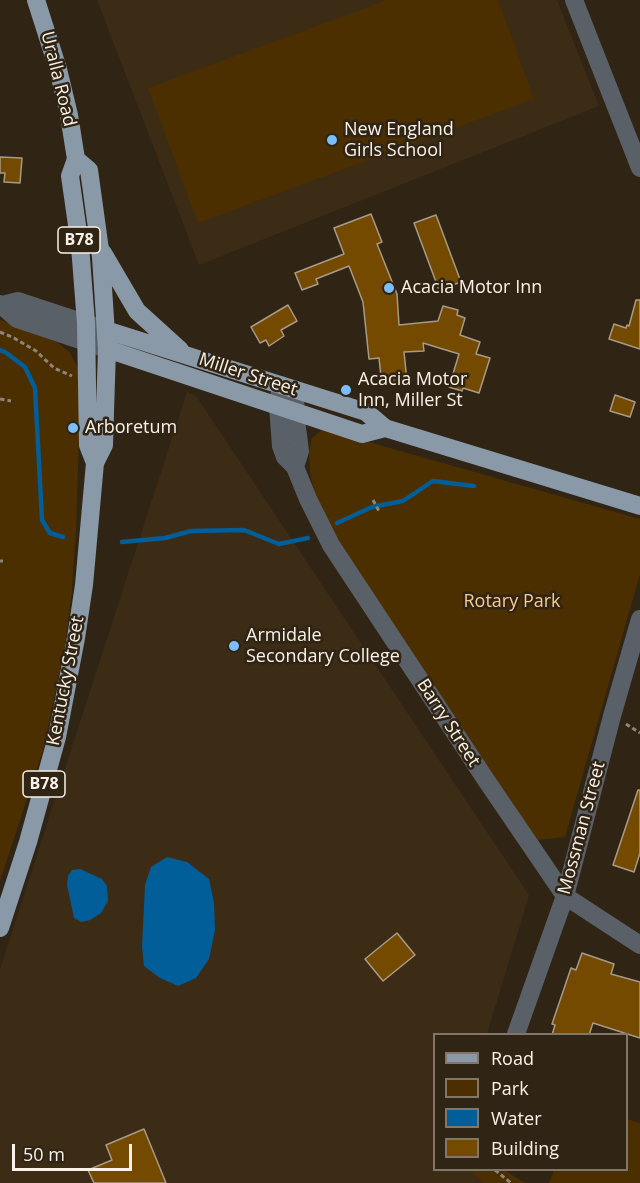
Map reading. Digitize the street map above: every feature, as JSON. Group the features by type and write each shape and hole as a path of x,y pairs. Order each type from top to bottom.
{"main road":[{"name":"Uralla Road","path":"36,0 58,69 76,159 70,176 80,246 88,343"},
{"name":"Uralla Road","path":"76,159 89,170 100,249 106,330"},
{"path":"100,249 137,311 186,355"},
{"name":"Kentucky Street","path":"0,928 28,842 57,737 76,638 84,585 95,463 104,445 106,330"},
{"name":"Miller Street","path":"106,330 366,412 386,428 640,506"},
{"name":"Kentucky Street","path":"88,343 88,446 95,463"},
{"name":"Miller Street","path":"107,349 362,434 386,428"}],"street":[{"path":"574,0 640,168"},
{"path":"1,304 18,301 106,330"},
{"path":"1,304 17,319 107,349"},
{"name":"Barry Street","path":"289,388 287,409 300,452 295,467 331,545 492,790 565,896 640,945"},
{"name":"Mossman Street","path":"517,1033 565,896 640,619"}],"path":[{"path":"0,332 36,351 54,368 68,376 79,378"},
{"path":"0,399 11,401"},
{"path":"373,500 380,513"},
{"path":"622,722 640,733"},
{"path":"496,1171 511,1183"}],"shaded area":[{"name":"New England Girls School","path":"97,0 557,0 599,106 199,265"},
{"name":"Armidale Secondary College","path":"187,392 196,396 529,895 487,1033 433,1033 433,1171 471,1171 483,1183 0,1183 0,969"}],"green space":[{"path":"387,0 498,0 534,99 198,223 148,88"},
{"path":"0,320 57,342 70,353 78,368 80,403 76,530 65,646 44,747 0,881"},
{"name":"Rotary Park","path":"323,429 640,519 640,574 565,837 537,840 492,778 338,544 316,497 310,474 309,452 312,438"},
{"path":"628,1119 640,1123 640,1183 549,1183 554,1171 628,1171"},
{"path":"471,1171 506,1171 525,1183 483,1183"}],"water":[{"path":"167,857 187,862 209,879 214,903 215,930 209,959 196,978 178,986 160,978 144,966 142,947 145,885 151,867"},
{"path":"80,869 102,879 107,886 108,901 101,913 90,920 81,922 74,918 67,885 68,876 72,870"}],"building":[{"path":"0,157 22,158 20,183 4,182 5,173 0,173"},
{"path":"371,214 382,242 377,244 397,294 399,325 438,321 443,306 458,310 457,315 465,318 460,335 480,342 476,354 490,358 479,393 449,387 459,354 423,343 424,351 404,352 407,381 389,382 388,376 381,377 379,358 369,359 363,302 349,266 316,279 318,284 302,290 295,273 344,254 334,228"},
{"path":"436,215 461,282 439,290 414,223"},
{"path":"636,300 640,300 640,349 609,339 614,324 626,328 627,325 629,326"},
{"path":"288,305 297,321 281,330 284,336 269,346 266,340 260,343 251,327"},
{"path":"615,395 635,402 630,417 610,411"},
{"path":"638,790 640,790 640,853 634,872 613,865"},
{"path":"397,933 415,955 383,981 365,959"},
{"path":"582,953 614,964 611,974 640,982 640,1038 593,1023 590,1033 553,1033 555,1025 552,1024 571,968 576,970"},
{"path":"144,1129 166,1183 94,1183 88,1170 112,1160 106,1145"}],"waterway":[{"path":"0,350 25,367 35,388 42,520 50,533 63,537"},
{"path":"337,523 372,507 403,501 433,481 474,486"},
{"path":"122,542 165,538 191,531 244,530 279,544 308,538"}],"place":[{"name":"New England Girls School","path":"332,140"},
{"name":"Acacia Motor Inn","path":"389,288"},
{"name":"Acacia Motor Inn, Miller St","path":"346,390"},
{"name":"Arboretum","path":"73,428"},
{"name":"Armidale Secondary College","path":"234,646"}]}
